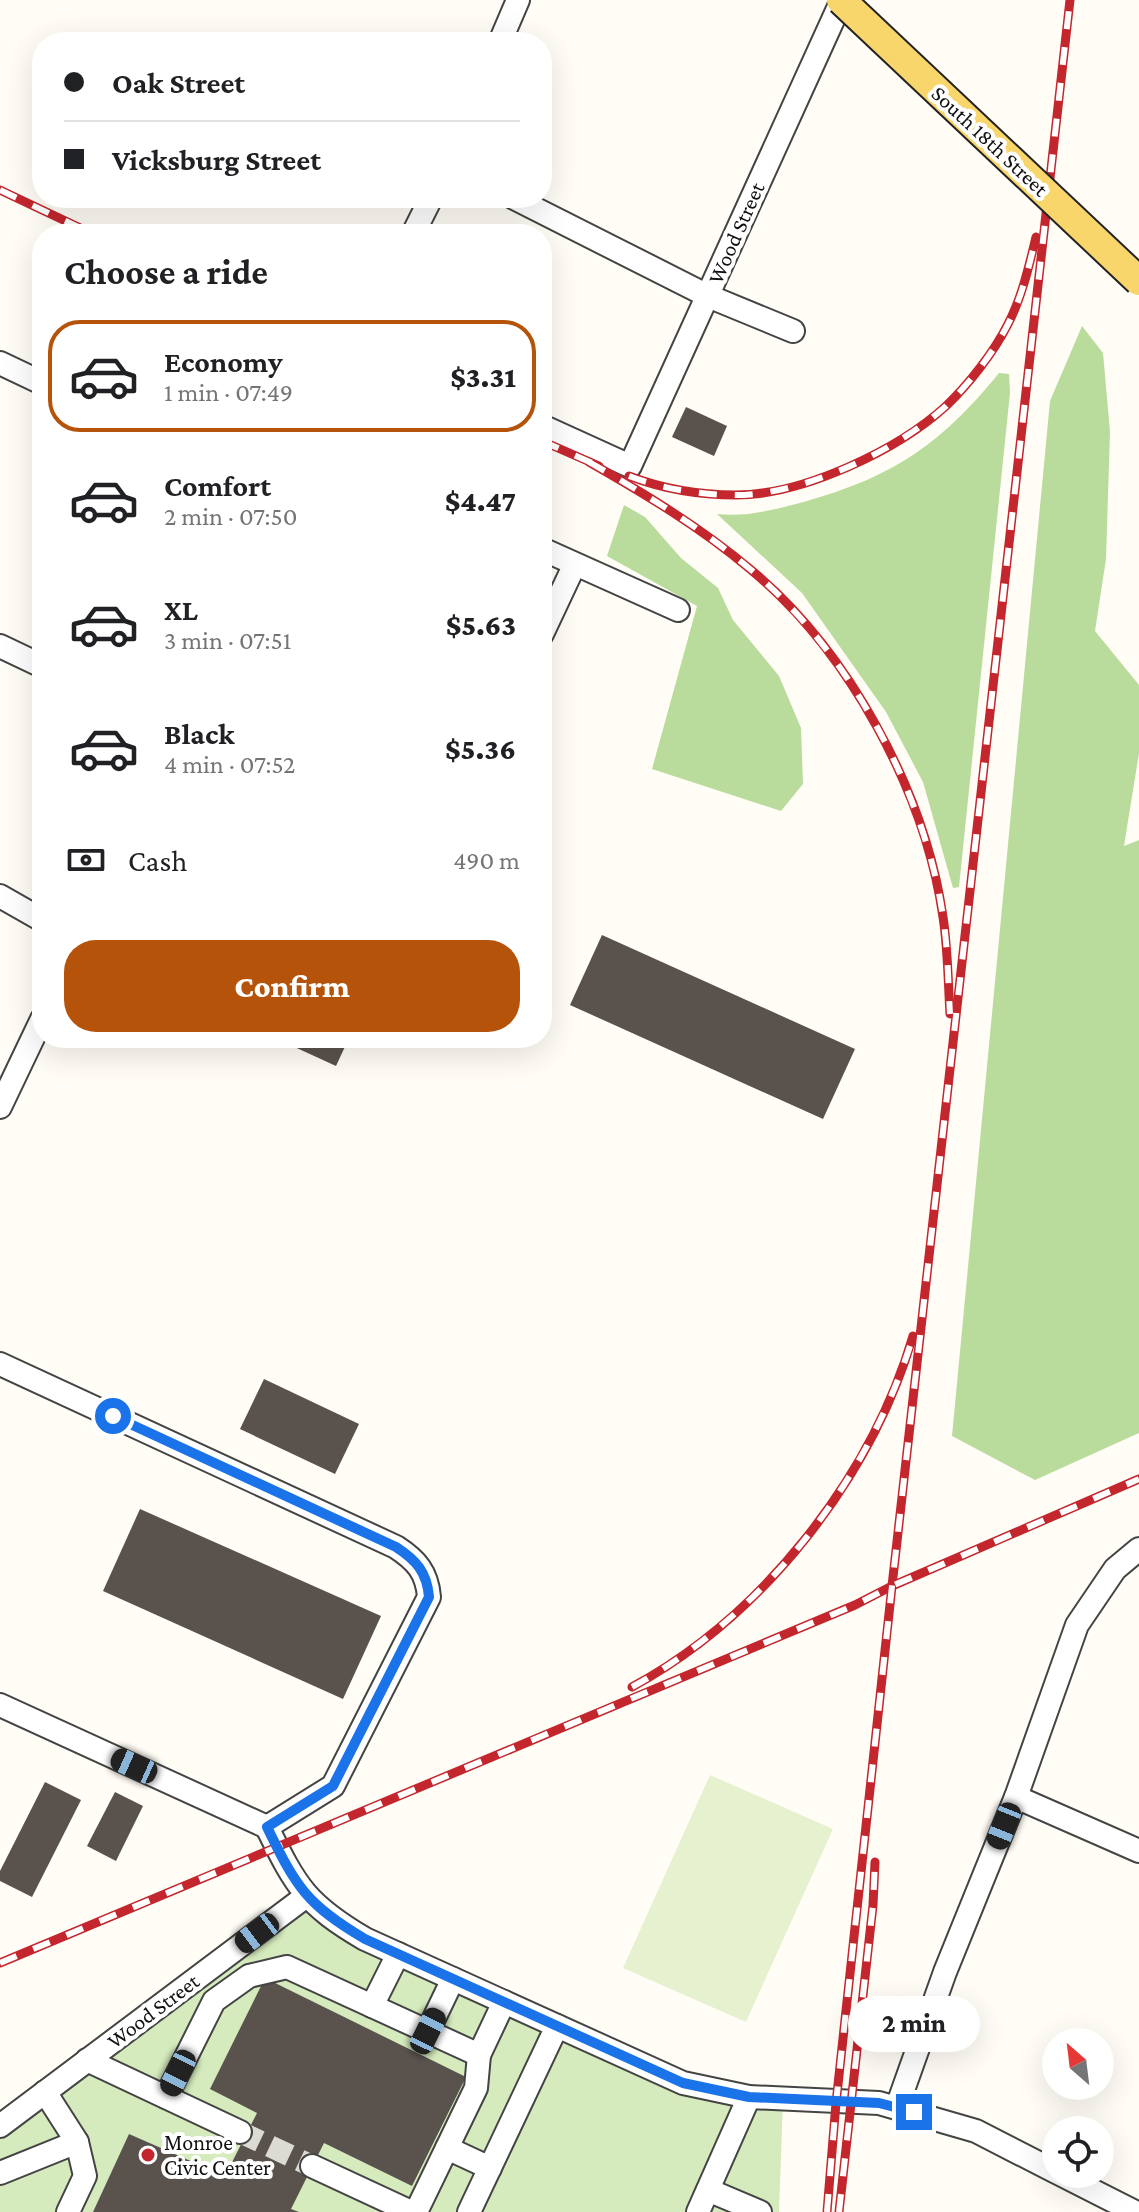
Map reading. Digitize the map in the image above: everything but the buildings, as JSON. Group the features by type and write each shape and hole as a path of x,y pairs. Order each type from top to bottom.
{"main road":[{"name":"South 18th Street","path":"842,0 1139,281"}],"street":[{"path":"504,32 518,0"},
{"name":"Wood Street","path":"552,431 630,466 842,0"},
{"path":"534,208 708,296 793,331"},
{"path":"0,363 32,378"},
{"path":"552,554 678,610"},
{"path":"552,613 574,566"},
{"path":"0,646 32,661"},
{"path":"0,896 32,914"},
{"path":"0,1107 32,1040"},
{"path":"0,1364 396,1547 414,1559 428,1579 429,1597 333,1786 267,1827"},
{"path":"897,2107 945,1972 1016,1797 1077,1625 1115,1569 1139,1549"},
{"path":"0,1705 267,1827 305,1897 329,1918 398,1954 683,2083 749,2097 879,2103 897,2107 976,2131 1042,2165"},
{"path":"1016,1797 1139,1851"},
{"name":"Wood Street","path":"0,2126 305,1897"},
{"path":"372,2006 398,1954"},
{"path":"166,2097 214,2001 249,1976 287,1967 479,2055"},
{"path":"428,2031 453,1979"},
{"path":"312,2166 413,2212 476,2088 479,2055 504,2002"},
{"path":"469,2212 557,2026"},
{"path":"87,2060 240,2132"},
{"path":"45,2092 77,2142 85,2176 68,2212"},
{"path":"698,2212 749,2097"},
{"path":"0,2173 77,2142"},
{"path":"447,2148 490,2168"},
{"path":"1088,2188 1135,2212"},
{"path":"708,2190 760,2212"}],"green space":[{"path":"1082,326 1103,353 1110,432 1106,559 1095,631 1139,685 1139,753 1124,846 1139,840 1139,1433 1035,1480 952,1436 1050,401"},
{"path":"999,373 1009,374 1010,393 959,887 953,888 923,782 886,712 802,593 717,514 747,514 796,504 858,484 885,471 910,457 955,422"},
{"path":"624,505 645,517 681,558 718,588 733,620 779,676 801,728 803,784 781,811 652,769 697,606 607,556"},
{"path":"710,1775 833,1829 746,2022 623,1968"},
{"name":"Monroe Civic Center","path":"305,1897 329,1918 683,2083 783,2100 779,2212 0,2212 0,2126"}],"tunnel":[{"path":"240,2132 312,2166"}],"railway":[{"path":"827,2212 892,1586 1070,0"},
{"path":"0,190 32,205"},
{"path":"38,208 72,224"},
{"path":"629,476 668,488 695,492 762,493 848,467 902,438 946,406 996,346 1017,303 1036,237"},
{"path":"552,445 599,466"},
{"path":"589,462 672,512 750,569 786,602 849,681 900,773 934,869 947,953 950,1014"},
{"path":"632,1687 680,1657 725,1622 767,1582 806,1538 840,1491 870,1441 894,1389 913,1336"},
{"path":"0,1963 855,1605 1139,1479"},
{"path":"839,2212 873,1905 875,1862"}],"place":[{"name":"Monroe Civic Center","path":"148,2155"}],"route":[{"path":"113,1416 396,1547 414,1559 428,1579 429,1597 333,1786 267,1827 305,1897 329,1918 365,1939 683,2083 749,2097 879,2103 914,2112"}]}
